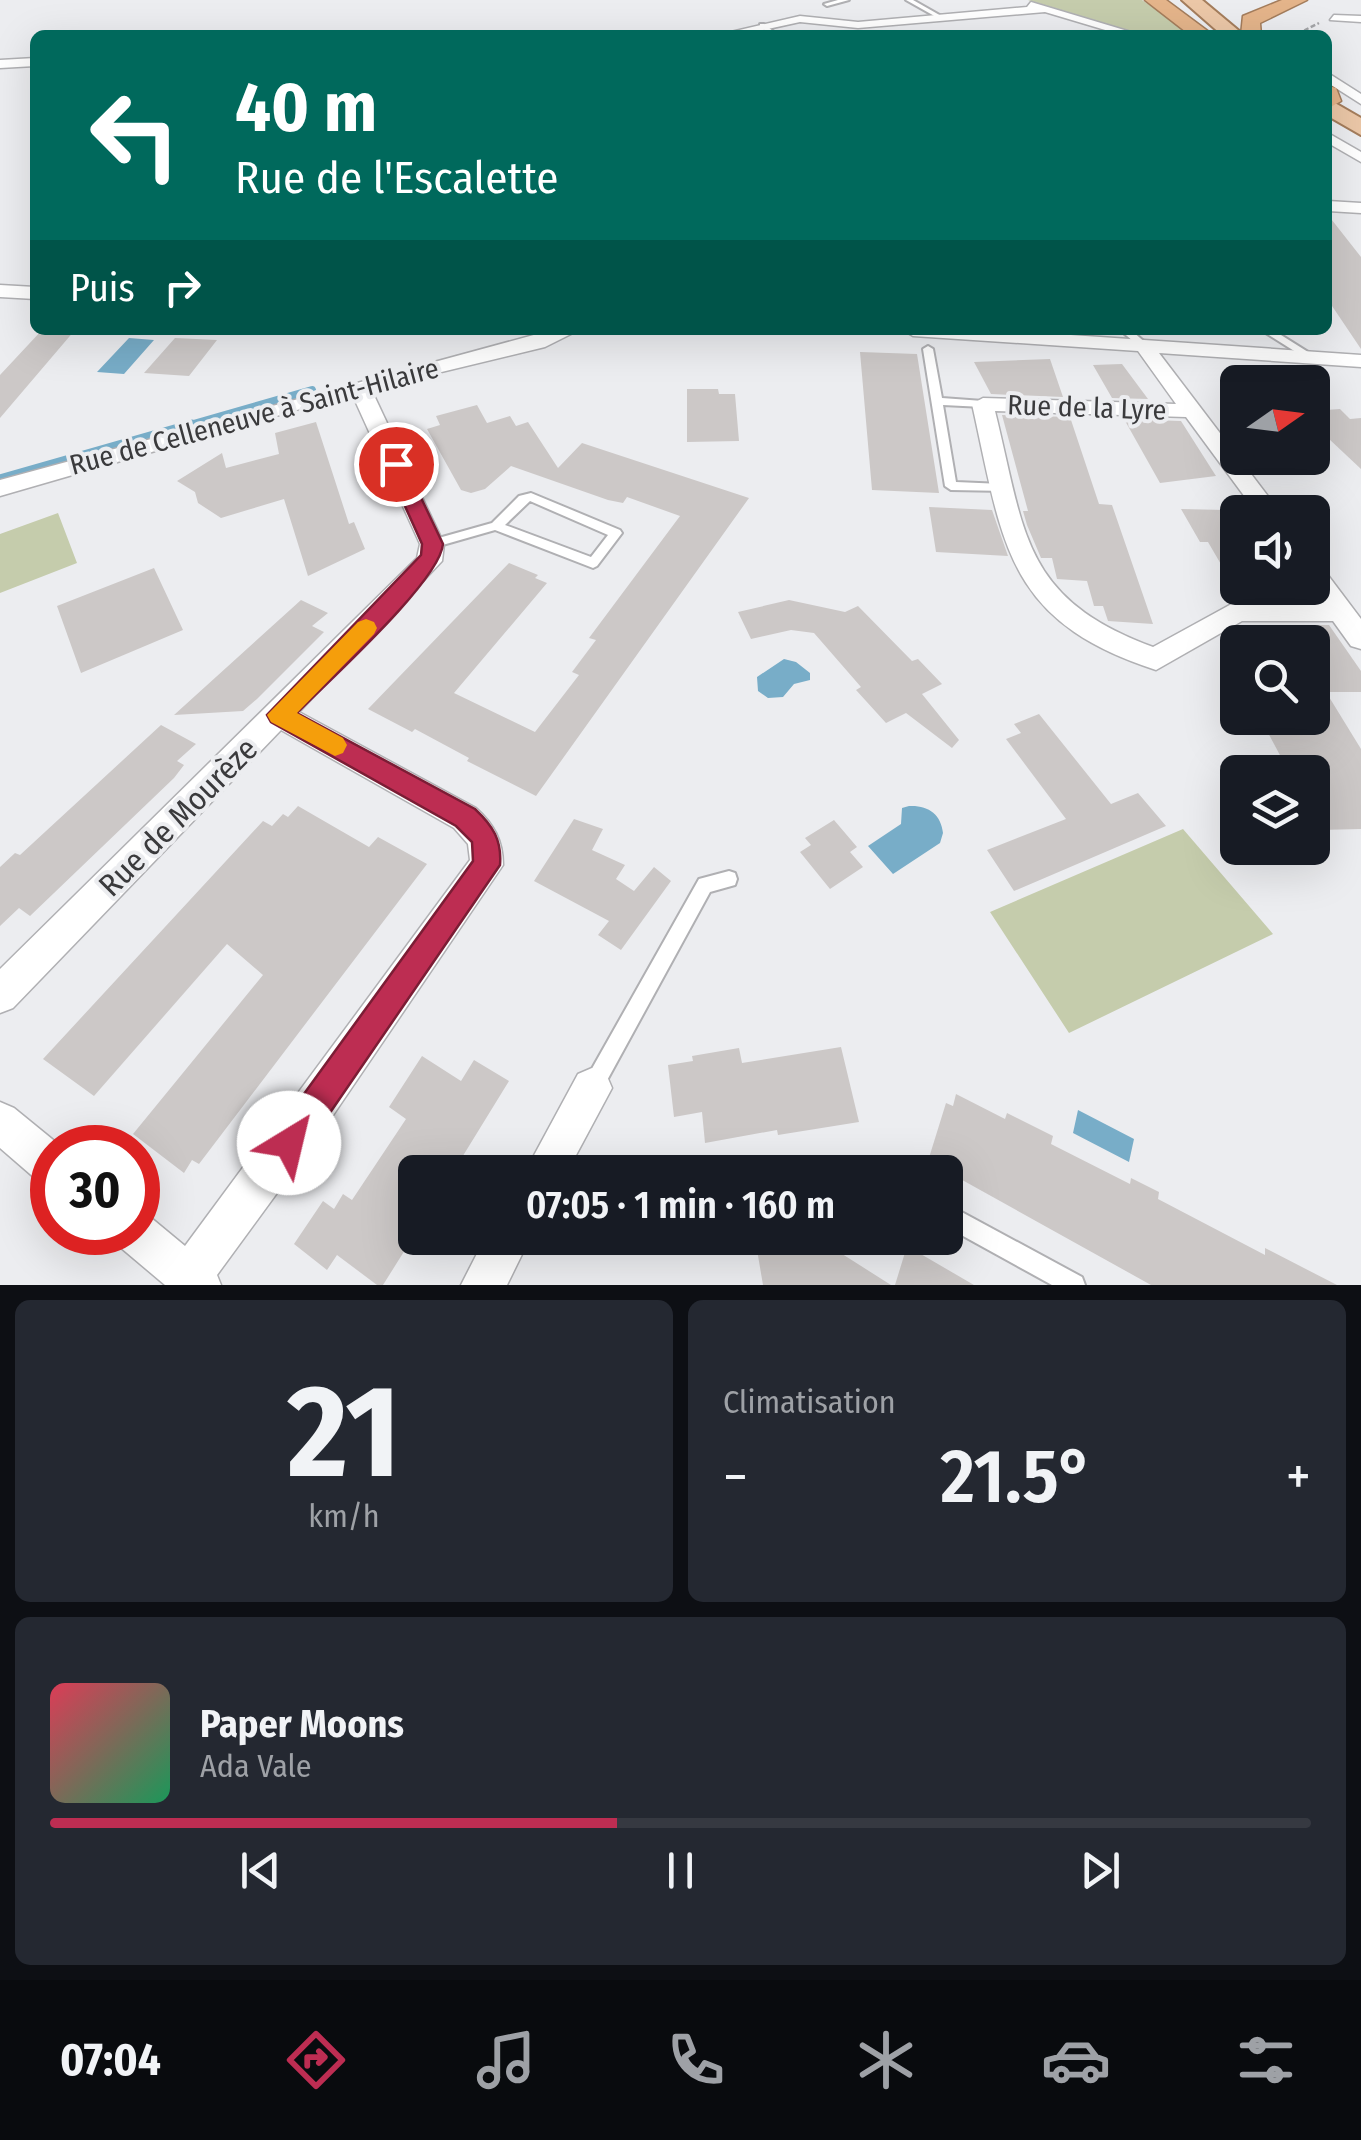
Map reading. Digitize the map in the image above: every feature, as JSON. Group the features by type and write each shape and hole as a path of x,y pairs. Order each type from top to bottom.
{"highway":[{"path":"1154,0 1196,30"},
{"path":"1251,30 1250,20 1298,0"}],"main road":[{"path":"1170,0 1205,30"},
{"path":"1191,0 1228,30"},
{"path":"1332,104 1361,128"}],"street":[{"path":"1015,0 1118,30"},
{"path":"743,30 800,18 858,25 1046,9"},
{"path":"1334,18 1361,18"},
{"path":"0,64 30,62"},
{"path":"1332,80 1361,100"},
{"path":"1332,140 1361,158"},
{"path":"1332,206 1361,208"},
{"path":"0,291 30,293"},
{"name":"Rue de Celleneuve à Saint-Hilaire","path":"509,348 526,335"},
{"name":"Rue de Celleneuve à Saint-Hilaire","path":"0,488 359,386 557,335"},
{"path":"1038,335 1361,361"},
{"path":"1143,346 1255,495"},
{"path":"359,386 432,544"},
{"name":"Rue de la Lyre","path":"1191,411 983,404 1002,488 1028,570 1053,602 1123,650 1156,659 1237,611 1342,611"},
{"name":"Rue de Mourèze","path":"0,994 413,581 429,561 432,544"},
{"path":"1330,595 1361,640"},
{"path":"160,1253 194,1281 486,865 488,847 482,834 466,818 279,715"},
{"path":"566,1155 592,1088"},
{"path":"0,1122 30,1147"},
{"path":"483,1285 500,1255"}],"lane":[{"path":"826,4 846,0"},
{"path":"909,0 940,18"},
{"path":"762,25 768,30"},
{"path":"1131,335 1143,346"},
{"path":"1274,335 1311,358"},
{"path":"928,348 951,486 1002,488"},
{"name":"Rue de la Lyre","path":"936,401 983,404"},
{"path":"432,544 496,526 522,500 531,497 616,533 592,562 496,526"},
{"path":"592,1088 704,884 729,879"},
{"path":"963,1224 1074,1285"}],"green space":[{"path":"1028,0 1142,0 1186,30 1127,30"},
{"path":"58,513 77,563 0,593 0,534"},
{"path":"1183,829 1273,934 1069,1033 990,912"}],"water":[{"path":"129,338 154,340 124,374 97,372"},
{"path":"784,659 796,662 810,673 810,680 794,684 783,697 768,698 758,691 757,677"},
{"path":"902,808 932,812 943,833 940,843 893,874 868,846 901,824"},
{"path":"1078,1110 1134,1139 1129,1162 1073,1133"}],"building":[{"path":"1332,220 1361,257 1361,349 1332,306"},
{"path":"37,335 71,335 0,418 0,375"},
{"path":"175,338 217,340 189,376 144,373"},
{"path":"860,352 917,354 939,493 872,490"},
{"path":"1050,359 1063,397 991,394 974,362"},
{"path":"1122,364 1148,399 1112,398 1093,365"},
{"path":"687,389 718,389 719,394 735,394 739,441 687,442"},
{"path":"477,405 487,423 510,416 516,426 528,422 558,468 582,443 749,498 536,796 415,729 412,732 368,709 509,563 547,583 454,693 535,732 579,675 572,672 596,640 589,638 680,516 627,497 623,503 608,500 511,466 485,489 471,493 461,490 427,429 440,425 436,416"},
{"path":"1340,409 1350,419 1361,418 1361,469 1330,440 1330,410"},
{"path":"1002,415 1070,417 1099,504 1112,505 1153,624 1108,621 1103,606 1094,606 1087,581 1057,579 1052,558 1041,558 1023,511 1028,511"},
{"path":"1124,419 1181,421 1216,476 1160,483"},
{"path":"316,422 349,524 354,522 365,549 308,576 284,499 221,518 198,503 195,492 177,481 222,453 226,468 279,454 275,433"},
{"path":"929,507 992,510 1008,556 936,552"},
{"path":"1181,509 1220,510 1220,563 1208,542 1200,542"},
{"path":"154,568 183,630 81,673 57,606"},
{"path":"301,600 328,613 312,626 324,632 257,699 243,711 174,715"},
{"path":"789,600 845,612 858,606 912,661 918,659 942,684 922,694 959,740 952,748 906,713 886,723 814,633 791,630 751,639 738,612"},
{"path":"1330,626 1361,671 1361,692 1330,692"},
{"path":"1330,699 1361,749 1361,829 1330,830 1330,755 1280,755 1269,735 1330,735"},
{"path":"1039,714 1111,804 1138,793 1166,826 1014,891 987,850 1066,819 1006,739 1021,733 1014,724"},
{"path":"161,725 196,744 177,761 184,765 174,778 30,916 19,908 0,926 0,867 15,853 20,855"},
{"path":"298,806 369,847 378,837 427,864 199,1164 192,1160 184,1173 160,1155 160,1125 140,1125 263,975 227,944 94,1096 43,1059 263,821 272,826 283,814 288,817"},
{"path":"574,819 603,829 592,850 625,865 616,879 634,891 654,867 671,881 621,950 598,935 609,921 534,881"},
{"path":"834,820 857,847 850,852 863,867 830,889 800,852 811,845 805,838"},
{"path":"841,1047 859,1122 778,1135 777,1130 705,1143 702,1112 674,1117 668,1065 693,1061 692,1056 739,1048 742,1063"},
{"path":"422,1056 461,1081 474,1060 509,1081 463,1155 398,1155 398,1255 402,1255 383,1285 377,1285 337,1255 327,1270 294,1244 323,1201 334,1209 343,1194 352,1200 406,1119 389,1107"},
{"path":"956,1094 1005,1119 1007,1113 1053,1136 1051,1144 1130,1184 1131,1178 1159,1192 1158,1199 1265,1255 1265,1248 1337,1285 1151,1285 963,1180 963,1155 930,1155 946,1103 953,1106"},
{"path":"758,1255 844,1255 891,1285 763,1285"},
{"path":"904,1255 922,1255 974,1285 895,1285"}],"waterway":[{"path":"183,427 312,390"},
{"path":"0,479 192,424"}],"slow traffic":[{"path":"335,745 279,715 366,628"}],"route":[{"path":"289,1143 486,865 488,847 482,834 466,818 279,715 413,581 431,557 432,544 396,464"}]}
